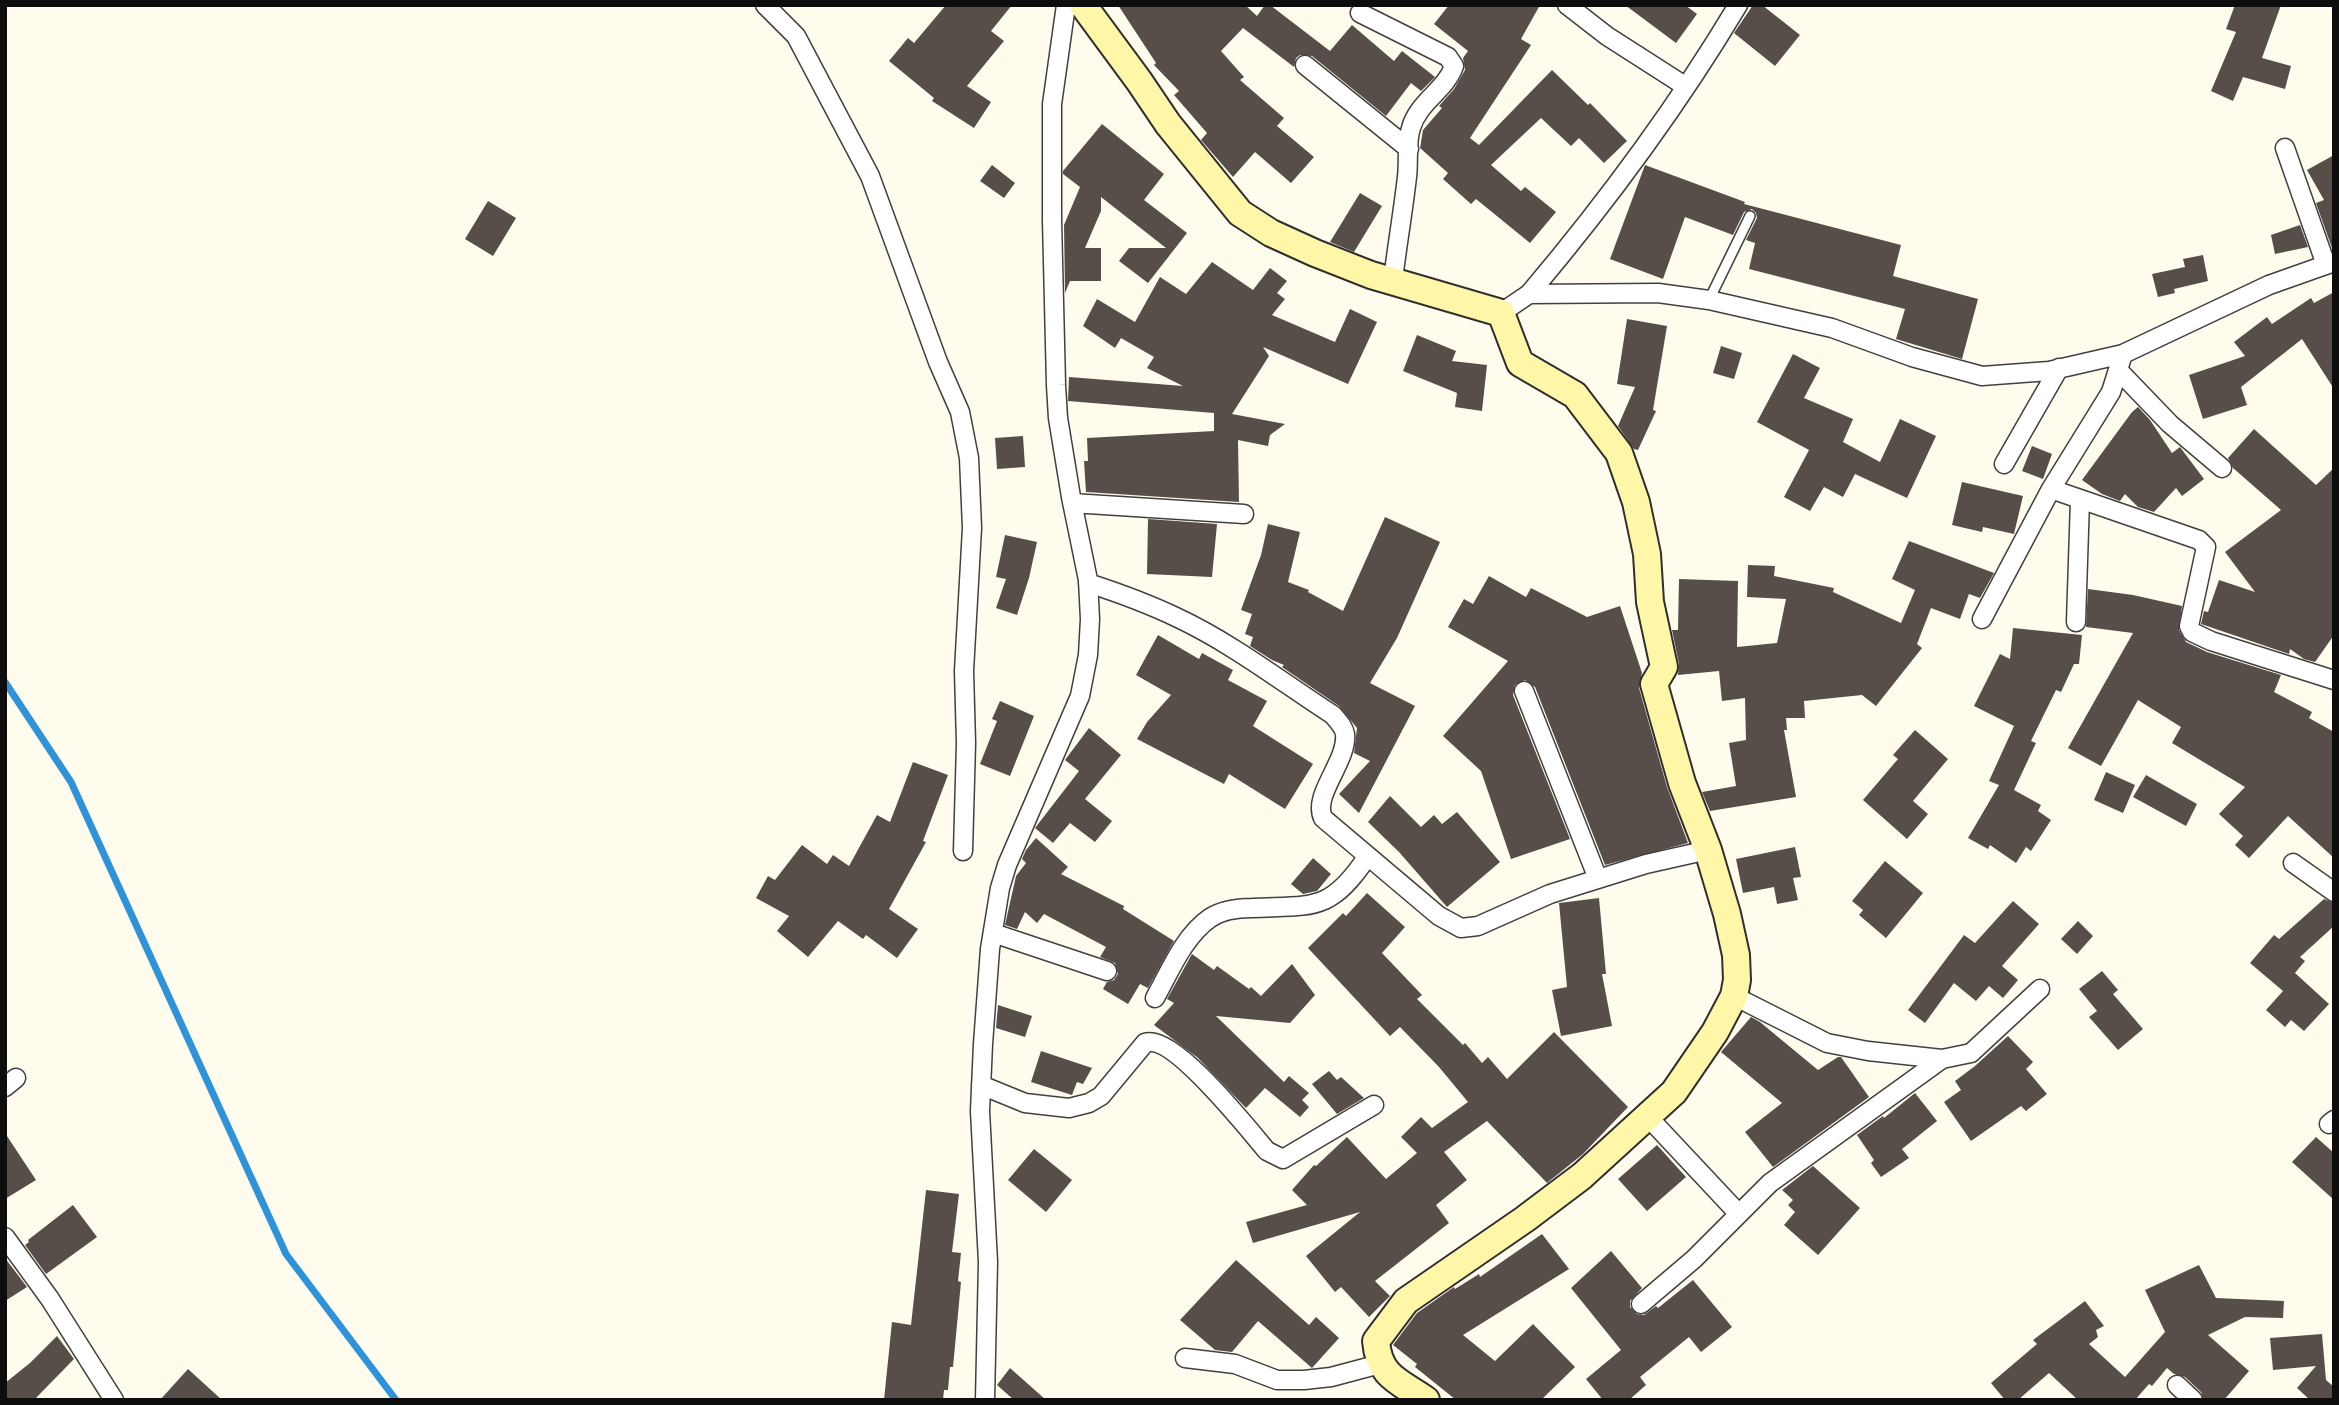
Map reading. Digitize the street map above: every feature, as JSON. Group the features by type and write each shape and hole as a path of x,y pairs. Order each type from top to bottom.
{"street":[{"path":"765,5 796,36 870,176 938,362 960,412 969,458 972,528 964,671 966,743 963,851"},
{"path":"985,1400 988,1262 980,1111 993,933 1007,864 1080,696 1088,655 1088,583 1058,418 1052,220 1052,104 1066,5"},
{"path":"1083,5 1168,124 1240,213 1271,233 1371,275 1501,313"},
{"path":"1567,5 1607,36 1685,86"},
{"path":"1501,313 1529,294 1604,199 1685,86 1738,5"},
{"path":"1360,13 1448,57 1454,66 1451,76 1422,106 1411,128 1408,176 1399,224 1394,280"},
{"path":"1305,65 1409,149"},
{"path":"1529,294 1658,293 1709,300 1832,328 1912,357 1982,376 2121,362 2269,285 2330,263 2285,148"},
{"path":"1426,1400 1390,1376 1380,1364 1377,1341 1406,1301 1582,1176 1674,1092 1715,1032 1734,996 1737,980 1736,954 1727,914 1708,850 1682,783 1654,684 1664,667 1650,602 1647,554 1636,502 1619,453 1574,395 1520,363 1501,313"},
{"path":"2121,362 2170,424 2221,468"},
{"path":"1982,619 2051,489 2111,391 2121,362"},
{"path":"2004,464 2059,368"},
{"path":"2051,489 2191,537 2206,547 2189,626 2194,634 2330,673"},
{"path":"2076,622 2080,500"},
{"path":"1072,503 1244,514"},
{"path":"1088,583 1129,596 1180,618 1232,648 1333,716 1341,724 1345,734 1343,748 1319,810 1323,818 1439,916 1461,928 1478,926 1550,894 1646,864 1708,850"},
{"path":"1524,691 1598,879"},
{"path":"1155,998 1183,947 1209,919 1233,909 1295,908 1325,901 1348,882 1367,857"},
{"path":"2293,863 2334,892"},
{"path":"993,933 1107,971"},
{"path":"1734,996 1828,1043 1868,1051 1942,1059 1970,1053 2040,989"},
{"path":"981,1085 1025,1103 1069,1108 1101,1096 1145,1043 1153,1041 1163,1044 1183,1059 1267,1151 1283,1160 1374,1105"},
{"path":"1642,1304 1693,1259 1770,1183 1942,1059"},
{"path":"1648,1117 1738,1213"},
{"path":"5,1237 50,1299 114,1400"},
{"path":"1185,1358 1235,1364 1277,1380 1331,1377 1380,1364"},
{"path":"2177,1385 2193,1400"}],"lane":[{"path":"1709,300 1750,216"}],"building":[{"path":"946,5 1012,5 991,31 1004,41 967,86 991,102 974,128 932,101 934,98 889,61 908,38 914,43"},
{"path":"1118,5 1245,5 1257,16 1265,5 1270,5 1330,51 1352,25 1394,61 1402,51 1435,77 1421,91 1411,83 1386,116 1312,56 1300,55 1296,58 1294,67 1243,28 1221,51 1244,77 1240,80 1284,118 1277,126 1314,157 1291,183 1255,152 1233,177 1201,140 1207,133 1174,95 1179,91 1154,65 1156,63"},
{"path":"1449,5 1540,5 1521,39 1531,45 1470,138 1479,145 1552,70 1588,105 1590,103 1627,141 1604,163 1579,138 1571,146 1541,118 1491,165 1521,191 1525,187 1556,212 1530,243 1476,199 1471,204 1443,179 1448,173 1420,148 1423,130 1442,108 1439,106 1454,89 1465,70 1463,58 1468,51 1434,24"},
{"path":"1625,5 1685,5 1697,14 1676,43"},
{"path":"1753,5 1762,5 1800,35 1775,66 1734,33"},
{"path":"2235,5 2281,5 2262,58 2291,66 2285,89 2243,77 2233,101 2211,91 2236,32 2226,29"},
{"path":"1102,124 1164,174 1144,200 1187,233 1148,283 1119,261 1129,248 1166,248 1101,197 1101,211 1085,248 1101,248 1101,281 1070,281 1065,293 1064,225 1080,187 1063,174 1063,171"},
{"path":"2334,155 2333,251 2316,203 2324,200 2307,170"},
{"path":"992,165 1015,183 1004,198 980,181"},
{"path":"1645,165 1745,202 1744,204 1901,245 1893,276 1978,299 1962,359 1896,339 1905,309 1749,269 1755,243 1746,240 1757,218 1752,209 1744,212 1733,235 1685,217 1663,279 1610,259"},
{"path":"1360,193 1382,206 1354,252 1330,242"},
{"path":"488,201 516,218 493,256 465,239"},
{"path":"2300,225 2308,247 2275,254 2271,235"},
{"path":"2203,255 2208,281 2174,289 2175,293 2158,297 2152,274 2185,267 2183,259"},
{"path":"1212,262 1253,290 1270,268 1287,281 1277,293 1285,299 1272,315 1335,342 1350,309 1377,322 1348,384 1263,347 1269,356 1232,414 1285,424 1270,435 1268,446 1238,440 1239,502 1086,492 1084,461 1088,461 1087,438 1214,431 1214,413 1068,401 1069,377 1183,386 1147,368 1154,357 1121,338 1115,348 1083,326 1097,299 1135,322 1160,277 1186,294"},
{"path":"2334,292 2334,389 2302,339 2241,387 2247,405 2203,419 2189,375 2245,356 2234,342 2267,317 2272,324 2311,298 2314,303"},
{"path":"1627,319 1667,326 1653,410 1656,411 1638,450 1634,449 1618,426 1635,387 1617,384"},
{"path":"1417,335 1456,351 1452,361 1487,365 1482,411 1455,407 1457,393 1403,371"},
{"path":"1721,346 1742,353 1734,379 1713,373"},
{"path":"1793,354 1820,368 1804,398 1853,419 1843,442 1880,462 1900,419 1936,436 1907,498 1855,474 1843,497 1824,487 1810,511 1784,497 1809,450 1757,422"},
{"path":"2138,407 2172,453 2180,447 2204,479 2182,496 2176,488 2154,512 2138,507 2125,494 2120,501 2102,494 2082,480"},
{"path":"2254,429 2316,485 2334,468 2334,635 2315,662 2304,659 2290,649 2289,654 2201,624 2204,611 2208,612 2219,580 2255,592 2225,552 2281,510 2233,468 2228,458"},
{"path":"1023,436 1025,467 997,469 995,438"},
{"path":"2032,446 2052,454 2043,479 2022,471"},
{"path":"1962,482 2023,496 2014,534 1983,527 1982,532 1952,525"},
{"path":"1385,517 1440,542 1397,638 1370,683 1415,706 1359,813 1339,794 1370,761 1354,753 1357,728 1339,706 1282,667 1284,665 1250,646 1253,637 1245,634 1252,614 1241,610 1261,555 1268,524 1300,532 1288,582 1309,590 1308,592 1343,611"},
{"path":"1148,519 1217,524 1212,577 1147,574"},
{"path":"1005,535 1037,542 1017,615 996,608 1006,579 996,577"},
{"path":"1909,541 1994,573 1980,598 1969,594 1960,619 1931,608 1917,644 1922,648 1876,706 1862,695 1804,701 1805,718 1786,718 1787,730 1784,730 1796,797 1710,811 1702,792 1736,786 1729,743 1746,740 1745,698 1722,701 1719,671 1678,675 1679,664 1672,630 1678,630 1679,579 1738,581 1737,647 1777,643 1786,599 1747,597 1748,565 1775,566 1774,576 1834,588 1833,592 1901,623 1915,590 1892,579"},
{"path":"1489,576 1526,597 1531,588 1587,617 1620,606 1642,673 1639,688 1667,787 1688,843 1605,865 1535,687 1525,680 1515,685 1513,695 1570,839 1511,859 1481,771 1443,736 1508,661 1448,627 1464,599 1473,604"},
{"path":"2088,589 2133,595 2182,606 2179,630 2186,642 2207,652 2281,675 2274,692 2312,712 2309,718 2334,732 2334,858 2288,816 2249,858 2235,845 2243,836 2219,814 2245,787 2172,743 2181,727 2138,700 2101,766 2068,748 2133,633 2086,627"},
{"path":"2013,628 2082,635 2079,664 2074,664 2061,692 2056,690 2031,741 2036,743 2014,790 2041,805 2038,811 2051,820 2031,851 2026,847 2016,863 1990,845 1988,849 1968,838 1999,785 1989,781 2014,726 1974,706 2000,654 2010,659"},
{"path":"1158,635 1199,659 1202,653 1233,670 1228,680 1267,701 1253,726 1313,764 1285,809 1229,774 1224,784 1137,739 1147,722 1171,695 1136,675"},
{"path":"1000,701 1034,716 1010,776 980,764 997,721 992,719"},
{"path":"1089,728 1121,755 1085,799 1112,821 1095,842 1070,823 1053,843 1035,828 1079,771 1065,760"},
{"path":"1915,730 1948,759 1913,801 1928,814 1907,839 1863,800 1898,759 1893,755"},
{"path":"913,762 948,775 923,841 926,842 889,909 918,929 897,958 866,935 863,939 838,921 808,957 777,931 789,916 756,898 768,876 775,880 802,845 827,864 833,855 849,866 877,815 890,822"},
{"path":"2106,772 2135,785 2123,813 2094,800"},
{"path":"2146,775 2197,804 2186,826 2133,797"},
{"path":"1390,796 1421,827 1434,815 1442,824 1457,812 1500,862 1447,907 1399,852 1368,822"},
{"path":"1036,838 1068,867 1061,874 1124,906 1123,909 1174,941 1148,988 1140,984 1128,1004 1103,989 1107,982 1114,980 1118,974 1115,963 1100,957 1106,947 1044,914 1037,923 1025,912 1017,929 1005,925 1016,876 1026,863 1022,859"},
{"path":"1795,847 1801,877 1793,878 1798,900 1777,904 1774,887 1743,893 1736,859"},
{"path":"1313,858 1331,874 1317,891 1303,894 1291,884"},
{"path":"1885,861 1923,893 1886,938 1859,915 1863,910 1852,901"},
{"path":"1367,893 1405,927 1382,953 1422,995 1417,999 1463,1045 1465,1043 1482,1063 1488,1057 1507,1079 1554,1032 1628,1107 1583,1154 1547,1183 1487,1121 1444,1152 1467,1180 1436,1205 1449,1223 1375,1281 1390,1296 1369,1317 1341,1287 1335,1292 1306,1256 1360,1212 1253,1243 1246,1222 1307,1205 1292,1190 1314,1165 1347,1137 1386,1179 1417,1153 1401,1137 1421,1117 1432,1128 1468,1102 1400,1027 1390,1036 1308,948 1343,913 1346,916"},
{"path":"1599,898 1606,974 1602,974 1612,1026 1561,1036 1552,990 1567,987 1559,903"},
{"path":"2324,899 2334,903 2334,926 2300,957 2305,961 2295,973 2329,1004 2304,1031 2291,1020 2285,1027 2266,1010 2283,991 2250,963 2274,935 2279,939"},
{"path":"2013,901 2039,924 2002,966 2018,980 2003,998 1989,986 1976,1001 1954,983 1925,1023 1908,1010 1964,935 1975,943"},
{"path":"2078,921 2093,936 2077,954 2061,939"},
{"path":"1192,954 1214,970 1217,966 1261,996 1292,964 1315,995 1290,1023 1216,1016 1284,1082 1289,1076 1309,1093 1302,1100 1309,1107 1300,1117 1265,1088 1246,1108 1198,1058 1154,1025 1174,1003 1167,999"},
{"path":"2102,971 2118,990 2113,994 2143,1029 2118,1050 2089,1017 2097,1011 2079,989"},
{"path":"998,1005 1032,1016 1025,1037 996,1028"},
{"path":"1751,1017 1818,1070 1841,1057 1869,1097 1773,1167 1745,1132 1782,1103 1721,1052"},
{"path":"2008,1036 2033,1062 2026,1069 2047,1094 2026,1111 2021,1106 1971,1141 1944,1102 1961,1090 1955,1081"},
{"path":"1041,1051 1092,1068 1083,1084 1077,1082 1072,1095 1031,1082"},
{"path":"1329,1071 1337,1080 1341,1077 1364,1098 1337,1114 1312,1084"},
{"path":"1915,1093 1937,1121 1902,1149 1909,1158 1881,1177 1871,1163 1874,1160 1857,1135"},
{"path":"5,1133 36,1180 5,1199"},
{"path":"2316,1137 2334,1153 2334,1200 2292,1162"},
{"path":"1657,1145 1686,1177 1647,1211 1618,1179"},
{"path":"1034,1149 1072,1180 1046,1212 1008,1180"},
{"path":"1813,1166 1860,1208 1818,1255 1784,1225 1795,1212 1788,1205 1793,1200 1782,1190"},
{"path":"926,1190 959,1194 952,1252 961,1253 958,1281 961,1282 953,1367 950,1367 948,1390 944,1390 943,1400 884,1400 892,1322 911,1325"},
{"path":"73,1205 97,1237 46,1274 25,1245"},
{"path":"1542,1234 1569,1269 1463,1335 1495,1361 1533,1324 1575,1367 1541,1400 1456,1400 1415,1367 1417,1364 1393,1345 1417,1313 1454,1287 1455,1289 1479,1274 1480,1277"},
{"path":"1611,1251 1642,1288 1630,1301 1630,1307 1637,1314 1644,1315 1656,1306 1658,1308 1693,1280 1732,1327 1701,1352 1689,1337 1640,1377 1646,1385 1629,1400 1603,1400 1586,1379 1621,1350 1571,1288"},
{"path":"5,1258 27,1287 5,1301"},
{"path":"1236,1260 1309,1325 1316,1317 1339,1338 1312,1368 1258,1321 1232,1352 1215,1350 1180,1320"},
{"path":"2199,1265 2216,1298 2284,1301 2283,1318 2245,1317 2208,1335 2249,1371 2224,1400 2204,1400 2201,1392 2185,1377 2174,1374 2167,1368 2152,1386 2149,1384 2135,1400 2078,1400 2049,1373 2018,1400 2005,1400 1991,1383 2037,1344 2033,1340 2085,1301 2104,1326 2096,1330 2098,1337 2089,1344 2125,1377 2165,1332 2145,1290"},
{"path":"2322,1334 2326,1380 2334,1387 2334,1400 2310,1400 2297,1388 2316,1366 2273,1370 2270,1338"},
{"path":"57,1336 74,1359 34,1400 5,1400 5,1383"},
{"path":"1010,1368 1046,1400 1014,1400 997,1385"},
{"path":"188,1369 222,1400 160,1400"}],"waterway":[{"path":"5,682 71,782 286,1254 396,1400"}]}
